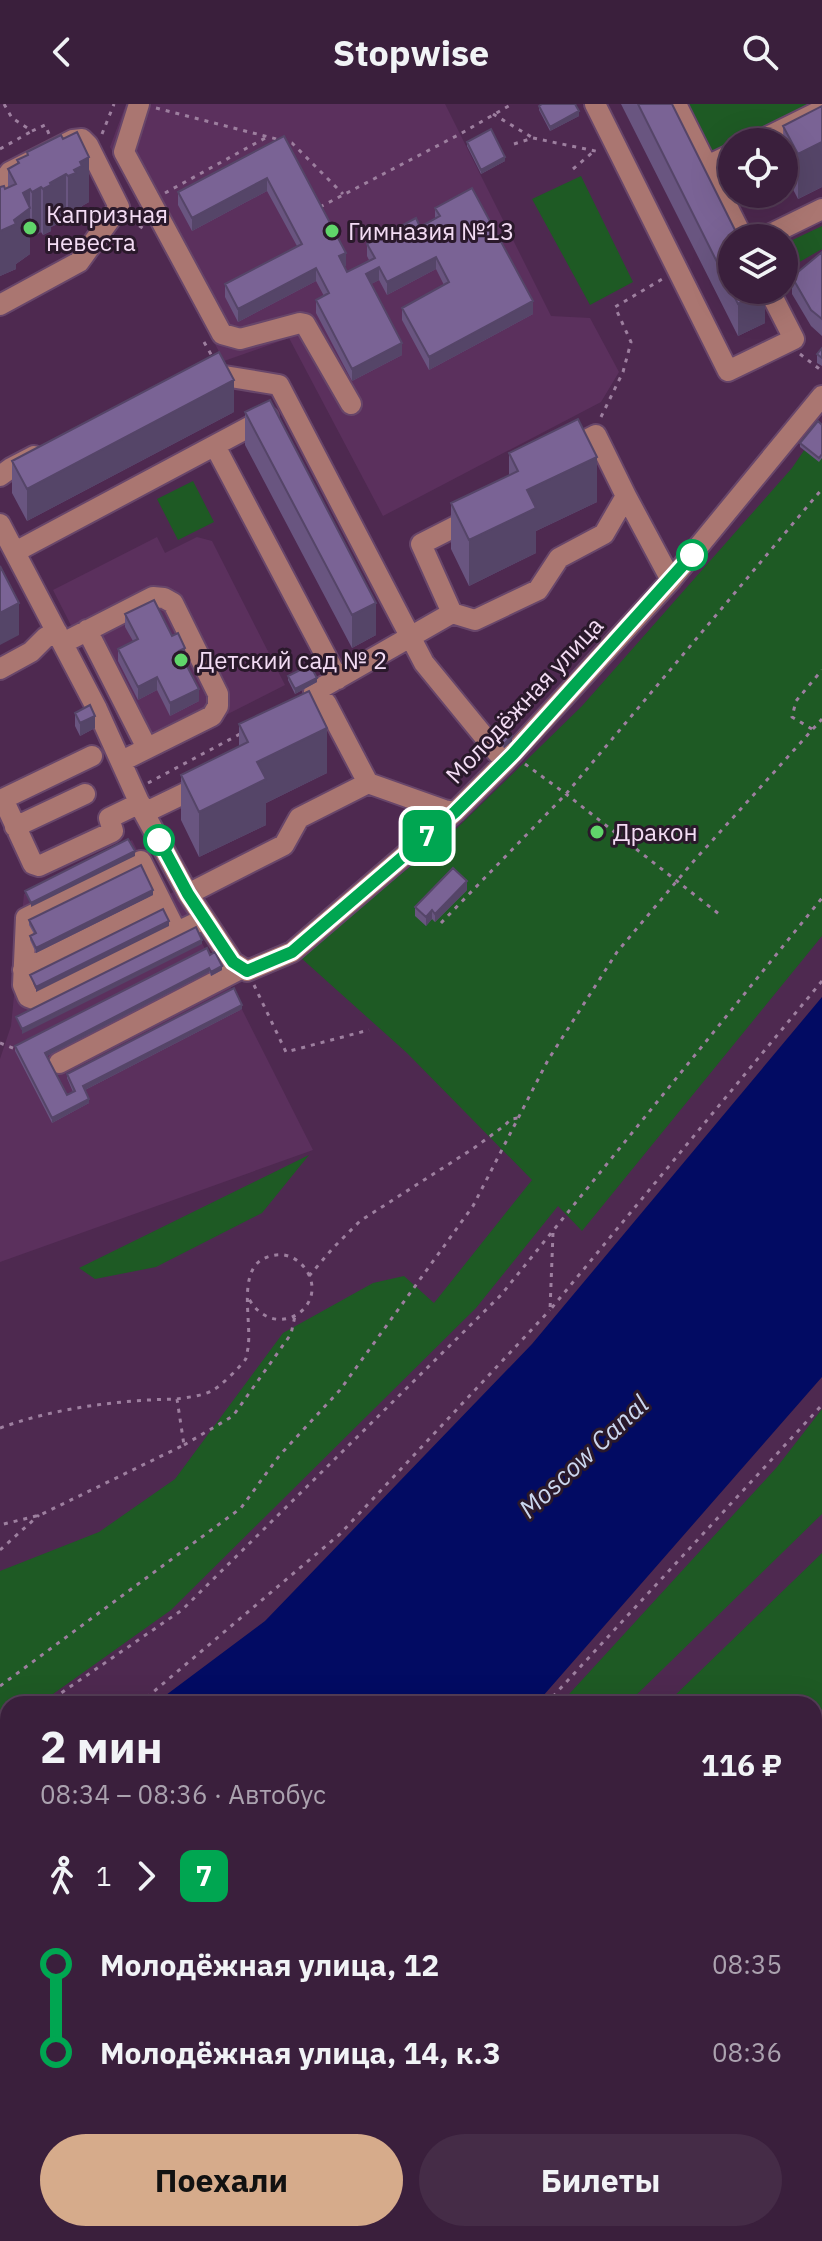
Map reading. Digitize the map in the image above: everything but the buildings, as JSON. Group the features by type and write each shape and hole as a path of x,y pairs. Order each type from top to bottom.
{"street":[{"path":"595,104 728,371 794,339 776,304"},
{"path":"676,104 736,224"},
{"path":"147,106 124,152 222,334 240,339 305,324 351,404"},
{"path":"785,128 822,110"},
{"path":"0,184 10,172 73,140 82,139 88,145 119,207 79,262 0,305"},
{"path":"707,166 718,161"},
{"path":"791,224 822,209"},
{"path":"184,378 198,371 279,385 424,663 512,761"},
{"name":"Молодёжная улица","path":"59,1063 245,969 292,952 455,812 512,761 671,580 822,396"},
{"path":"15,552 289,406"},
{"path":"547,461 596,435 671,580"},
{"path":"215,446 338,679"},
{"path":"0,476 51,447"},
{"path":"314,692 452,613 475,620 538,590 559,558 604,534 626,496"},
{"path":"452,613 421,544 491,508"},
{"path":"0,524 188,894 233,962 245,969"},
{"path":"0,669 31,652 46,637 87,630 153,597 173,603 218,694 218,706 212,716 122,761"},
{"path":"87,630 147,748"},
{"path":"276,727 326,703 368,783 455,812"},
{"path":"92,756 5,797 4,802 33,864 39,866 112,832 109,818 140,802 225,773"},
{"path":"188,894 284,845 299,818 368,783"},
{"path":"15,827 85,794"},
{"path":"177,933 141,861 26,918 23,985 28,997 36,1000 177,933 204,919"},
{"path":"23,970 161,902"}],"path":[{"path":"4,104 12,118 32,131"},
{"path":"320,207 512,104"},
{"path":"147,106 292,143 343,194"},
{"path":"493,114 533,138 593,152 619,152"},
{"path":"0,149 45,125 57,148"},
{"path":"150,201 267,137"},
{"path":"514,144 533,138"},
{"path":"573,169 593,152"},
{"path":"596,435 603,410 623,372 631,342 615,307 677,269"},
{"path":"789,342 822,371"},
{"path":"441,923 566,794 822,489"},
{"path":"812,729 792,717 796,701 822,670"},
{"path":"0,1686 241,1508 279,1456 340,1390 473,1206 548,1060 617,952 676,881 822,719"},
{"path":"140,802 240,734"},
{"path":"512,761 566,794 719,914"},
{"path":"57,1696 182,1610 501,1295 822,898"},
{"path":"245,969 286,1052 369,1030"},
{"path":"148,1696 340,1534 550,1310 822,981"},
{"path":"0,1043 15,1048"},
{"path":"309,1276 360,1221 484,1141 511,1119 518,1118"},
{"path":"550,1310 553,1231"},
{"path":"0,1428 30,1417 177,1399 213,1390 246,1359 250,1333 246,1287 254,1266 272,1255 282,1255 301,1263 309,1276 312,1291 309,1301 295,1316 273,1319 263,1316 249,1299"},
{"path":"0,1525 40,1515 184,1445 233,1416 291,1334 295,1316"},
{"path":"177,1399 184,1445"},
{"path":"553,1696 822,1405"},
{"path":"0,1550 40,1515"}],"shaded area":[{"name":"Гимназия №13","path":"126,104 445,104 551,316 590,318 619,372 601,402 383,516 289,338 224,361 110,147"},
{"name":"Детский сад № 2","path":"157,537 165,553 197,537 212,541 285,685 139,759 53,590"},
{"path":"132,840 161,898 176,891 210,959 215,956 313,1150 0,1262 0,1059 11,1026 24,894"}],"green space":[{"path":"687,104 814,104 765,128 718,128 718,150 712,153"},
{"path":"581,176 633,282 590,305 532,199"},
{"path":"822,226 822,249 798,263 798,237"},
{"path":"822,424 822,936 582,1231 558,1206 476,1308 171,1610 50,1696 0,1696 0,1571 99,1532 175,1479 283,1333 373,1283 404,1276 434,1303 532,1180 407,1053 300,957 457,828 582,706 792,468"},
{"path":"193,481 214,522 178,540 157,499"},
{"path":"309,1155 262,1213 156,1267 95,1279 79,1268"},
{"path":"822,1409 822,1514 635,1696 567,1696 777,1467"},
{"path":"822,1553 822,1696 674,1696"}],"water":[{"name":"Moscow Canal","path":"822,997 822,1377 543,1696 165,1696 265,1621 532,1344"}],"bus line":[{"name":"7","path":"159,840 188,894 233,962 247,971 292,952 455,812 513,754 692,555"}],"place":[{"name":"Капризная невеста","path":"30,228"},
{"name":"Гимназия №13","path":"332,231"},
{"name":"Детский сад № 2","path":"181,660"},
{"name":"Дракон","path":"597,832"}]}
